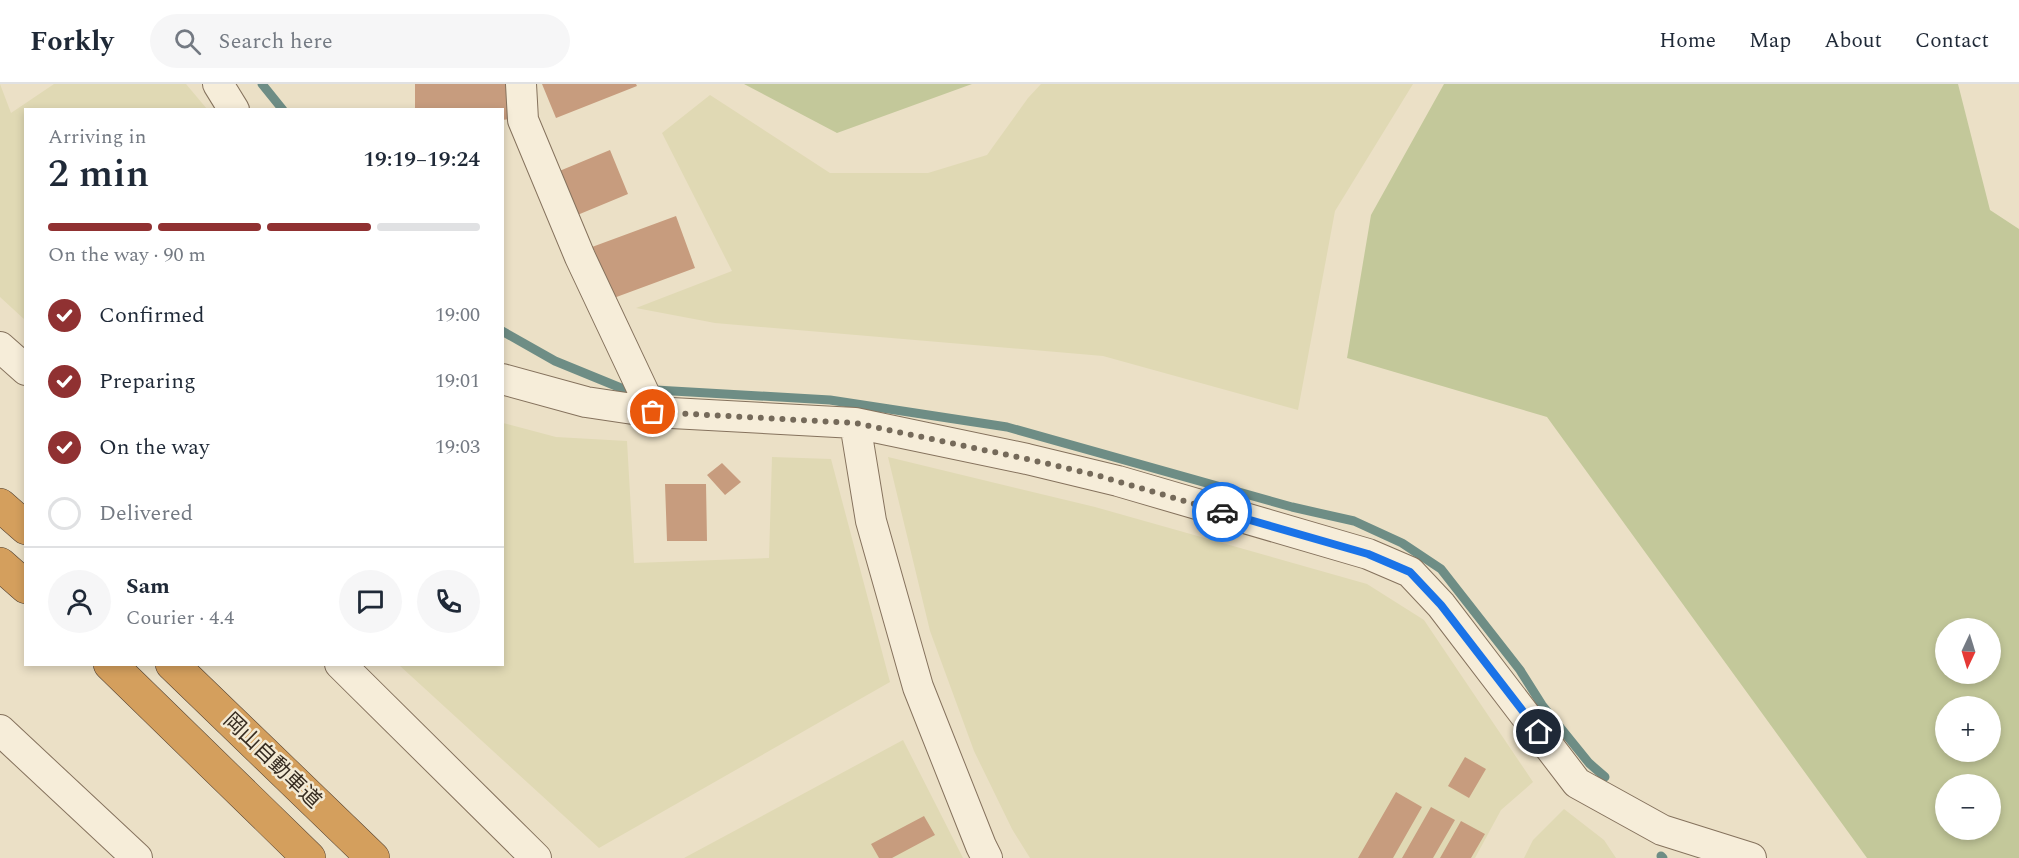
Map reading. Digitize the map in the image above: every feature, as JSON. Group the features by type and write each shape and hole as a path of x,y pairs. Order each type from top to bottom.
{"highway":[{"path":"0,504 24,526"},
{"path":"0,564 24,585"},
{"name":"岡山自動車道","path":"112,666 309,858"},
{"name":"岡山自動車道","path":"174,666 373,858"}],"street":[{"path":"218,84 233,108"},
{"path":"521,84 523,120 580,257 646,396"},
{"path":"0,347 24,368"},
{"path":"504,379 586,402 646,396 855,423 1027,459 1118,481 1368,554 1410,572 1441,605 1578,783 1662,830 1751,858"},
{"path":"855,423 871,521 918,687 987,858"},
{"path":"342,666 536,858"},
{"path":"0,730 137,858"}],"shaded area":[{"path":"0,84 11,113 54,84 186,84 206,108 24,108 24,319 0,297"},
{"path":"1041,84 1413,84 1335,211 1298,410 1103,356 715,323 636,308 732,271 662,133 710,95 830,173 928,173 987,155 1028,98"},
{"path":"504,423 556,437 627,441 634,563 769,558 772,457 831,459 890,682 599,848 400,666 504,666"},
{"path":"888,457 1095,507 1367,584 1424,620 1533,782 1501,810 1475,858 1030,858 1012,829 974,751 930,631"},
{"path":"903,740 963,858 684,858"},
{"path":"1564,809 1604,840 1616,858 1524,858 1533,840"}],"green space":[{"path":"744,84 972,84 837,133"},
{"path":"1444,84 1958,84 1990,210 2019,229 2019,858 1867,858 1547,417 1347,358 1371,215"}],"building":[{"path":"415,84 511,84 511,119 504,120 504,108 415,108"},
{"path":"542,84 636,84 637,86 556,118"},
{"path":"610,150 628,194 575,216 557,172"},
{"path":"676,216 695,268 611,299 592,247"},
{"path":"722,463 741,482 725,495 707,475"},
{"path":"665,484 706,484 707,541 667,541"},
{"path":"1465,757 1486,769 1469,798 1448,786"},
{"path":"1396,792 1422,807 1393,858 1358,858"},
{"path":"1431,807 1455,820 1433,858 1402,858"},
{"path":"924,816 935,835 892,858 879,858 871,844"},
{"path":"1461,821 1485,834 1471,858 1440,858"}],"waterway":[{"path":"262,84 281,108"},
{"path":"504,332 555,361 621,388 830,400 1007,427 1292,507 1354,521 1402,543 1441,569 1520,670 1542,705 1589,763 1605,777"}],"way so far":[{"path":"653,412 855,423 1096,475 1222,512"}],"route":[{"path":"1222,512 1368,554 1410,572 1441,605 1539,732"}]}
